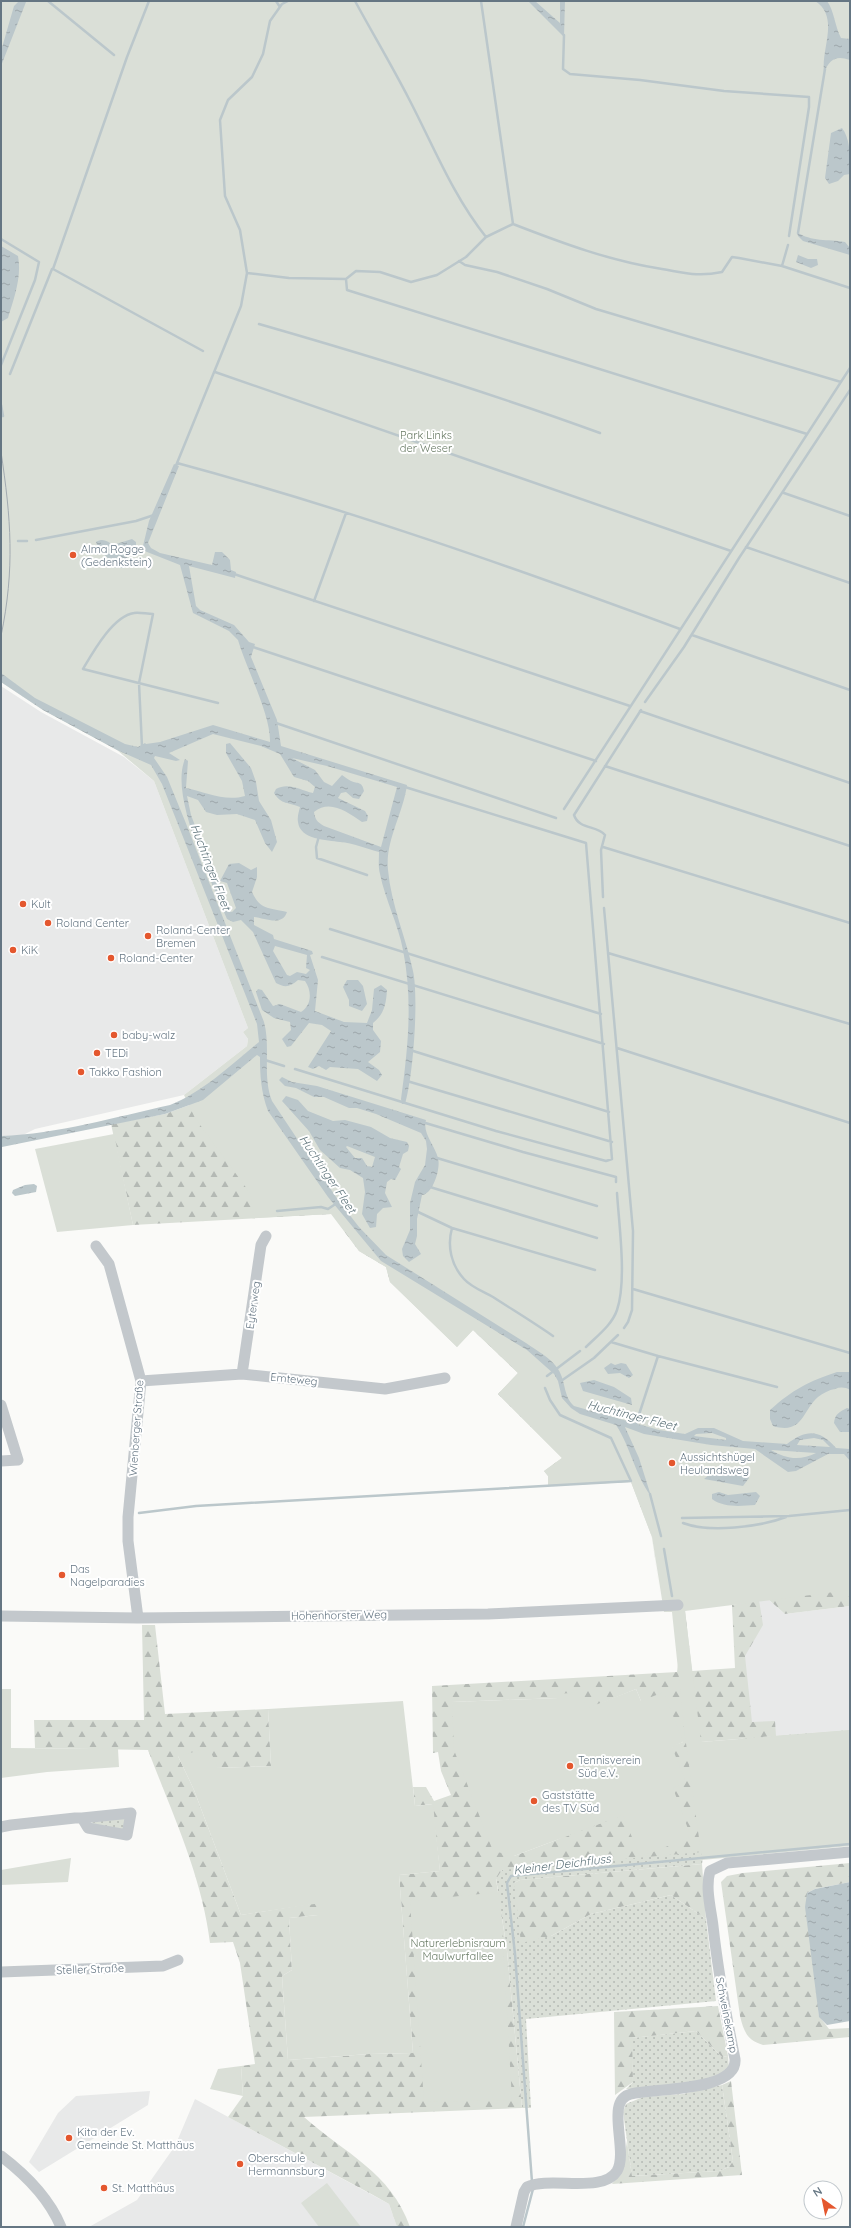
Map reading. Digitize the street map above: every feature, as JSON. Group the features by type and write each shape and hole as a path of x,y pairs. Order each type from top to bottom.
{"street":[{"name":"Eyterweg","path":"242,1374 261,1245 266,1236"},
{"name":"Wienberger Straße","path":"96,1246 109,1264 141,1381 128,1517 128,1541 138,1618"},
{"name":"Emteweg","path":"141,1381 242,1374 385,1388 445,1378"},
{"path":"1,1405 18,1460 1,1461"},
{"name":"Hohenhorster Weg","path":"1,1616 138,1618 488,1614 678,1606"},
{"path":"1,1827 82,1818"},
{"name":"Schweinekamp","path":"516,2227 524,2192 527,2187 554,2183 601,2181 613,2176 617,2170 621,2156 618,2104 624,2097 641,2092 707,2084 733,2072 736,2066 725,2014 710,1907 708,1887 710,1872 727,1863 850,1852"},
{"name":"Steller Straße","path":"1,1972 163,1966 178,1960"},
{"path":"1,2156 28,2178 49,2205 61,2227"}],"shaded area":[{"name":"Roland-Center","path":"1,686 41,712 124,757 154,781 248,1028 243,1032 248,1039 247,1046 184,1095 35,1129 1,1146"},
{"path":"768,1599 785,1614 850,1606 850,1730 744,1738 732,1605"},
{"name":"Kita der Ev. Gemeinde St. Matthäus","path":"150,2091 148,2105 39,2172 29,2162 58,2113 76,2096"},
{"name":"Oberschule Hermannsburg","path":"195,2099 389,2204 397,2227 89,2227 137,2200 175,2146"}],"green space":[{"name":"Park Links der Weser","path":"1,1 850,1 850,1590 685,1611 701,1742 850,1730 850,1846 702,1860 685,1736 672,1612 664,1612 652,1537 631,1482 548,1486 548,1476 544,1471 562,1458 498,1394 518,1373 473,1330 457,1347 390,1282 386,1267 359,1251 332,1214 254,1218 250,1193 195,1118 184,1095 247,1046 248,1039 243,1032 248,1028 154,781 117,750 43,710 1,682"},
{"path":"203,1100 636,1430 652,1536 631,1482 548,1486 548,1476 544,1471 562,1458 498,1394 518,1373 473,1330 457,1347 390,1282 386,1267 359,1251 331,1214 133,1225 111,1124 165,1114"},
{"path":"114,1134 133,1225 57,1232 35,1149"},
{"path":"850,1580 850,1606 785,1614 768,1599"},
{"path":"759,1600 763,1625 745,1656 752,1722 775,1721 776,1736 701,1742 702,1852 502,1870 496,1879 507,1951 522,2108 304,2117 365,2165 379,2178 402,2208 410,2227 397,2227 389,2204 228,2117 243,2096 241,2066 255,2064 240,1963 233,1942 210,1943 206,1918 193,1869 148,1750 35,1748 34,1720 144,1720 142,1625 155,1625 165,1714 268,1709 271,1766 218,1768 178,1756 194,1790 241,1915 322,1902 318,1915 289,1918 292,1970 282,1976 288,2060 369,2054 413,2053 399,1875 440,1871 432,1804 415,1806 413,1787 426,1787 434,1801 451,1795 441,1771 438,1752 433,1753 432,1686 677,1672 685,1610 692,1671 735,1668 732,1605","holes":["636,1689 641,1701 683,1742 672,1746 673,1788 623,1815 514,1856 452,1702 558,1698 585,1710"]},
{"path":"1,1689 11,1689 11,1748 118,1749 119,1767 47,1772 1,1778"},
{"name":"Tennisverein Süd e.V.","path":"636,1689 641,1701 664,1692 683,1742 672,1747 686,1783 673,1788 691,1837 640,1857 623,1815 514,1856 493,1851 454,1750 452,1702 558,1698 558,1694 583,1692 585,1709"},
{"path":"403,1701 415,1806 433,1804 440,1871 399,1875 413,2053 369,2054 288,2060 282,1976 292,1970 289,1918 318,1915 317,1906 321,1903 241,1915 194,1790 178,1756 209,1748 218,1768 271,1766 268,1709"},
{"path":"850,1730 703,1857 702,1864 520,1880 514,1883 551,1936 591,1914 671,1895 706,1919 716,2001 526,2019 531,2108 522,2108 507,1951 496,1878 502,1870 744,1738"},
{"path":"127,1818 125,1830 93,1825 92,1822"},
{"path":"71,1858 68,1882 1,1885 1,1870"},
{"path":"850,1863 850,1882 815,1889 807,1893 819,2016 829,2029 850,2028 850,2037 763,2045 753,2041 747,2035 740,2016 721,1882 727,1876 743,1873"},
{"path":"702,1864 706,1919 671,1895 591,1914 551,1936 521,1943 514,1883 520,1880"},
{"name":"Naturerlebnisraum Maulwurfallee","path":"500,1892 512,2100 424,2102 410,1901"},
{"path":"718,2006 728,2056 722,2057 696,2031 632,2038 633,2082 615,2095 614,2012"},
{"path":"696,2031 722,2057 728,2056 729,2070 705,2080 679,2086 652,2089 626,2089 633,2082 631,2038"},
{"path":"241,2066 243,2096 210,2089 218,2069"},
{"path":"731,2081 742,2175 612,2184 622,2170 627,2141 632,2176 719,2171 729,2167 733,2161 722,2085"},
{"path":"722,2085 733,2161 729,2167 719,2171 632,2176 623,2112 626,2104 643,2097 683,2094"},
{"path":"327,2183 361,2227 319,2227 301,2203"}],"water":[{"path":"19,1 26,2 1,66 1,51 14,6"},
{"path":"528,1 535,1 560,23 560,1 565,1 564,37"},
{"path":"815,1 827,1 841,38 850,39 850,60 841,58 834,59 824,72 828,34 827,15"},
{"path":"842,128 847,138 850,156 850,174 844,175 838,181 829,184 825,178 831,133"},
{"path":"797,232 814,239 845,242 850,248 850,255 803,241 798,236"},
{"path":"1,246 18,256 19,272 17,287 8,318 1,322"},
{"path":"798,255 808,259 817,259 818,265 811,268 796,262"},
{"path":"174,464 179,466 148,543 151,548 160,553 212,565 215,552 222,552 230,560 231,570 236,572 235,578 189,566 196,606 200,610 234,625 249,642 255,644 251,657 277,720 281,746 407,785 389,849 388,859 388,870 392,895 410,959 415,983 413,1058 408,1092 405,1104 402,1104 401,1099 406,1061 409,1006 408,988 401,940 379,871 379,852 350,844 322,840 309,836 304,832 300,828 298,822 300,807 279,800 274,793 276,789 290,786 313,793 315,787 308,781 294,777 280,754 261,746 213,734 169,753 180,760 176,761 155,756 154,758 167,777 264,1022 267,1042 269,1091 272,1101 338,1200 359,1227 386,1255 543,1354 555,1365 561,1374 568,1398 574,1406 659,1430 685,1434 698,1428 714,1428 743,1441 787,1444 800,1436 813,1433 824,1437 836,1448 850,1449 850,1461 844,1454 828,1454 796,1471 788,1472 755,1449 711,1445 644,1434 625,1427 639,1458 651,1496 641,1479 626,1443 616,1425 580,1414 571,1408 562,1398 558,1381 554,1374 527,1350 381,1261 328,1197 268,1111 261,1084 260,1057 257,1055 203,1100 165,1114 2,1147 1,1136 44,1132 107,1120 170,1105 206,1085 259,1042 257,1024 162,784 151,765 117,750 43,710 1,682 1,673 35,698 125,744 138,747 145,743 160,742 213,725 270,742 267,719 238,640 229,631 193,613 180,565 142,550 149,521","holes":["292,758 327,766 397,787 381,847 324,826 318,822 314,812 320,808 326,807 338,808 362,822 367,821 368,816 365,811 338,798 341,793 346,792 353,798 359,799 364,791 361,784 351,781 342,775 332,786 324,782 315,770","712,1433 726,1438 726,1440 694,1436 696,1434","814,1438 823,1440 830,1447 797,1445 800,1440","771,1450 816,1453 799,1458 782,1455"]},
{"path":"132,539 136,542 136,548 129,553 127,559 128,565 123,568 115,568 111,561 99,549 96,542 103,540 113,545"},
{"path":"230,743 251,768 256,782 259,801 271,820 277,842 272,852 265,843 255,820 237,814 217,815 206,812 198,800 187,796 191,815 227,910 232,912 236,908 227,883 220,881 229,864 239,863 251,870 257,867 257,877 252,892 255,898 266,907 287,912 285,917 277,920 254,917 254,925 273,935 274,939 312,951 313,954 310,955 318,980 315,1011 344,1022 367,1023 372,1010 374,989 381,985 387,990 384,1009 373,1023 373,1030 381,1041 380,1052 368,1062 379,1070 382,1075 377,1081 358,1069 330,1067 326,1070 319,1066 313,1069 308,1067 331,1031 322,1025 309,1023 291,1046 287,1047 282,1039 291,1030 290,1022 274,1018 262,1010 256,992 258,989 262,990 273,1006 280,1004 301,1012 305,1009 309,1002 310,993 305,981 298,980 287,986 282,986 276,983 253,932 241,920 233,922 227,919 194,839 187,816 183,794 182,775 185,759 188,761 186,788 215,796 238,798 245,796 242,781 226,753 226,744","holes":["275,946 307,955 306,968 310,970 306,974 297,972 290,976 287,975 273,951"]},
{"path":"347,980 358,980 363,986 367,1004 362,1011 349,1006 349,1000 343,987"},
{"path":"282,1077 292,1082 317,1086 426,1120 425,1125 427,1135 439,1162 433,1185 426,1194 422,1195 417,1219 417,1236 415,1244 421,1254 409,1262 403,1256 402,1249 410,1230 410,1203 415,1182 425,1165 427,1149 426,1141 421,1133 376,1114 357,1108 349,1108 324,1097 314,1097 296,1088 285,1086 279,1080"},
{"path":"286,1096 298,1100 308,1111 333,1121 345,1120 371,1127 390,1138 407,1142 409,1146 408,1151 403,1154 399,1167 401,1169 395,1180 391,1179 387,1182 385,1193 392,1207 383,1208 377,1214 376,1227 370,1228 362,1214 365,1192 363,1178 350,1170 340,1168 320,1150 309,1131 282,1101","holes":["347,1146 375,1157 372,1167 367,1166 362,1158 355,1158 346,1147"]},
{"path":"34,1184 37,1186 36,1192 15,1196 12,1193 13,1190 25,1185"},
{"path":"611,1363 615,1365 621,1363 626,1364 633,1375 629,1378 620,1373 608,1374 604,1368"},
{"path":"837,1372 850,1372 850,1390 839,1388 828,1391 818,1397 801,1420 796,1424 783,1428 773,1426 770,1419 770,1410 778,1403 801,1387"},
{"path":"594,1380 614,1387 631,1398 632,1405 583,1391 580,1383"},
{"path":"847,1408 850,1409 850,1432 840,1432 834,1423 835,1417"},
{"path":"743,1469 749,1478 743,1486 704,1479 710,1474"},
{"path":"719,1492 728,1495 756,1492 760,1496 755,1505 733,1506 722,1504 712,1499 712,1494"},
{"path":"850,1882 850,2021 827,2025 819,2017 805,1907 807,1893 815,1889"}],"waterway":[{"path":"48,1 114,55"},
{"path":"149,1 127,57 53,269 203,351"},
{"path":"276,1 280,7"},
{"path":"175,468 241,306 247,273 240,230 225,196 220,120 228,100 252,77 263,54 270,21 282,4 288,1"},
{"path":"355,1 403,87 453,187 463,205 486,237"},
{"path":"481,1 513,224"},
{"path":"564,35 563,69 570,74 640,80 724,91 809,97 809,107 789,236"},
{"path":"798,233 825,69"},
{"path":"247,273 289,278 346,279 356,271 380,272 411,282 437,275 466,257 486,237 513,224 586,251 643,266 685,273 706,274 722,272 732,257 782,266 850,288"},
{"path":"1,239 39,262 35,280 1,365"},
{"path":"782,266 788,245"},
{"path":"459,261 465,265 497,272 547,289 596,309 841,382"},
{"path":"10,374 52,269"},
{"path":"346,279 347,290 807,434"},
{"path":"259,324 345,349 516,403 600,433"},
{"path":"564,809 850,368"},
{"path":"215,372 731,551"},
{"path":"645,702 684,647 739,558 850,390"},
{"path":"1,405 3,416 1,416"},
{"path":"177,463 305,500 431,540 680,629"},
{"path":"784,493 850,516"},
{"path":"314,601 346,513"},
{"path":"36,540 136,521 154,515"},
{"path":"18,541 27,541"},
{"path":"746,547 850,583"},
{"path":"234,574 630,706"},
{"path":"142,747 139,683 153,614 134,613 126,616 111,628 104,636 83,669 218,703"},
{"path":"692,635 850,690"},
{"path":"253,647 596,761"},
{"path":"603,897 601,850 605,835 602,832 580,823 576,820 574,815 641,710"},
{"path":"640,711 850,783"},
{"path":"276,723 556,818"},
{"path":"605,766 850,846"},
{"path":"295,1069 496,1131 606,1161 612,1159 586,843 405,787"},
{"path":"319,836 316,847 317,858 367,875"},
{"path":"603,847 850,923"},
{"path":"604,908 633,1231 632,1310 628,1322 624,1328"},
{"path":"330,929 601,1014"},
{"path":"608,953 850,1024"},
{"path":"322,957 604,1044"},
{"path":"617,1048 850,1123"},
{"path":"410,1050 609,1112"},
{"path":"265,1060 284,1066"},
{"path":"407,1081 612,1142"},
{"path":"422,1122 523,1152 616,1177 616,1182"},
{"path":"437,1158 597,1206"},
{"path":"430,1187 597,1238"},
{"path":"586,1347 612,1321 620,1298 622,1284 622,1253 617,1193"},
{"name":"Huchtinger Fleet","path":"277,1211 321,1207 328,1209 337,1203"},
{"path":"416,1211 452,1228 595,1270"},
{"path":"452,1228 450,1242 451,1255 456,1268 464,1279 474,1287 493,1297 553,1336"},
{"path":"633,1289 850,1353"},
{"path":"561,1381 594,1358 618,1335"},
{"path":"611,1342 658,1356"},
{"path":"547,1376 580,1351"},
{"name":"Huchtinger Fleet","path":"635,1427 658,1356 777,1387"},
{"path":"139,1513 196,1506 631,1481 611,1438 560,1415 550,1400 545,1388"},
{"path":"650,1494 661,1536"},
{"path":"682,1518 789,1516 850,1510"},
{"path":"683,1523 706,1528 734,1528 763,1524 786,1517"},
{"path":"664,1549 672,1596"},
{"name":"Kleiner Deichfluss","path":"532,2182 515,1954 507,1883 511,1876 850,1844"},
{"name":"Kleiner Deichfluss","path":"523,2227 533,2189"}],"tram line":[{"path":"1,452 7,499 10,544 8,588 1,636"}],"place":[{"name":"Alma Rogge (Gedenkstein)","path":"73,555"},
{"name":"Kult","path":"23,904"},
{"name":"Roland Center","path":"48,923"},
{"name":"Roland-Center Bremen","path":"148,936"},
{"name":"KiK","path":"13,950"},
{"name":"Roland-Center","path":"111,958"},
{"name":"baby-walz","path":"114,1035"},
{"name":"TEDi","path":"97,1053"},
{"name":"Takko Fashion","path":"81,1072"},
{"name":"Aussichtshügel Heulandsweg","path":"672,1463"},
{"name":"Das Nagelparadies","path":"62,1575"},
{"name":"Tennisverein Süd e.V.","path":"570,1766"},
{"name":"Gaststätte des TV Süd","path":"534,1801"},
{"name":"Kita der Ev. Gemeinde St. Matthäus","path":"69,2138"},
{"name":"Oberschule Hermannsburg","path":"240,2164"},
{"name":"St. Matthäus","path":"104,2188"}]}
